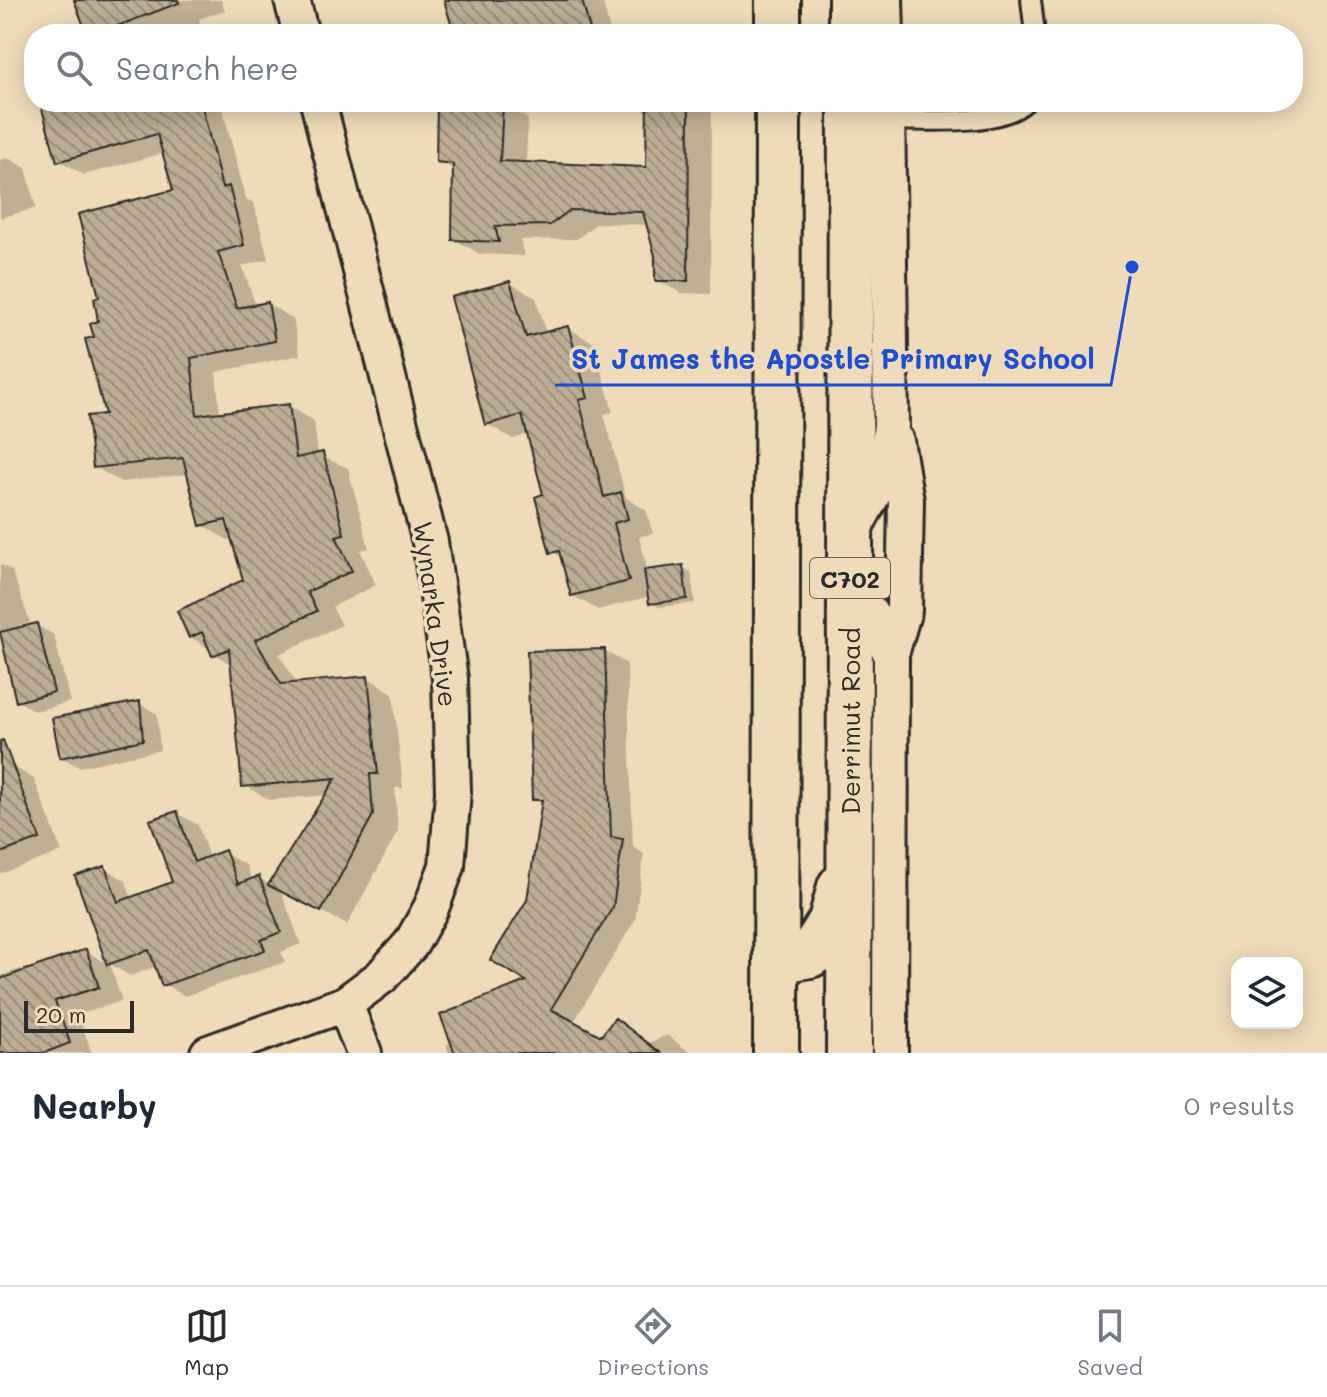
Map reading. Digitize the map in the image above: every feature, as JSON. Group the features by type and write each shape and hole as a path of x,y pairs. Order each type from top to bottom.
{"highway":[{"path":"778,0 778,24"},
{"path":"851,0 851,24"},
{"name":"C702","path":"776,1053 778,112"},
{"name":"Derrimut Road","path":"849,1053 850,536 875,112"},
{"path":"776,961 810,955 831,921 849,853"}],"street":[{"path":"292,0 298,24"},
{"path":"885,0 886,24"},
{"name":"Wynarka Drive","path":"208,1053 345,1004 381,977 411,944 431,908 447,866 453,792 450,679 430,542 321,112"},
{"path":"850,536 884,474 891,426 875,112"},
{"path":"890,1053 891,654 904,610 906,501 899,450 891,426"},
{"path":"850,583 873,618 891,654"},
{"path":"345,1004 364,1053"}],"lane":[{"path":"1031,0 1034,24"},
{"path":"919,112 985,118 1011,112"}],"building":[{"path":"74,0 178,0 179,3 123,24 83,24"},
{"path":"444,0 582,0 588,24 451,24"},
{"path":"43,112 203,112 222,188 229,186 244,245 218,252 237,308 268,302 275,341 191,358 197,415 289,404 296,458 323,452 344,534 336,536 352,571 307,592 317,611 255,640 281,684 368,676 378,774 370,774 373,815 321,912 268,885 336,778 242,787 229,649 212,656 202,632 189,638 177,611 243,580 226,520 200,526 183,458 93,468 87,416 105,414 85,339 94,337 90,324 98,321 94,298 99,297 78,214 173,190 157,134 57,162"},
{"path":"437,112 502,112 500,161 646,167 647,112 689,112 688,281 655,281 655,256 643,212 570,210 550,225 495,226 499,242 452,240 453,164 436,162"},
{"path":"510,281 526,337 568,326 588,398 579,400 604,497 621,492 628,519 614,523 629,581 571,596 559,551 550,553 535,497 543,494 522,415 485,425 451,297"},
{"path":"683,565 687,599 649,604 644,570"},
{"path":"37,623 54,692 16,702 0,632"},
{"path":"605,649 611,837 623,839 613,907 551,1009 601,1036 615,1018 661,1053 455,1053 440,1015 526,981 490,960 527,900 542,800 532,800 527,651"},
{"path":"140,701 143,740 60,758 52,718"},
{"path":"3,740 40,839 0,853 0,741"},
{"path":"177,811 194,862 225,850 238,884 259,876 281,932 261,940 265,950 162,986 149,950 107,965 75,876 105,866 118,902 172,882 150,820"},
{"path":"86,949 99,987 55,1001 70,1043 44,1053 0,1053 0,979"}],"place":[{"name":"St James the Apostle Primary School","path":"1132,267"}]}
